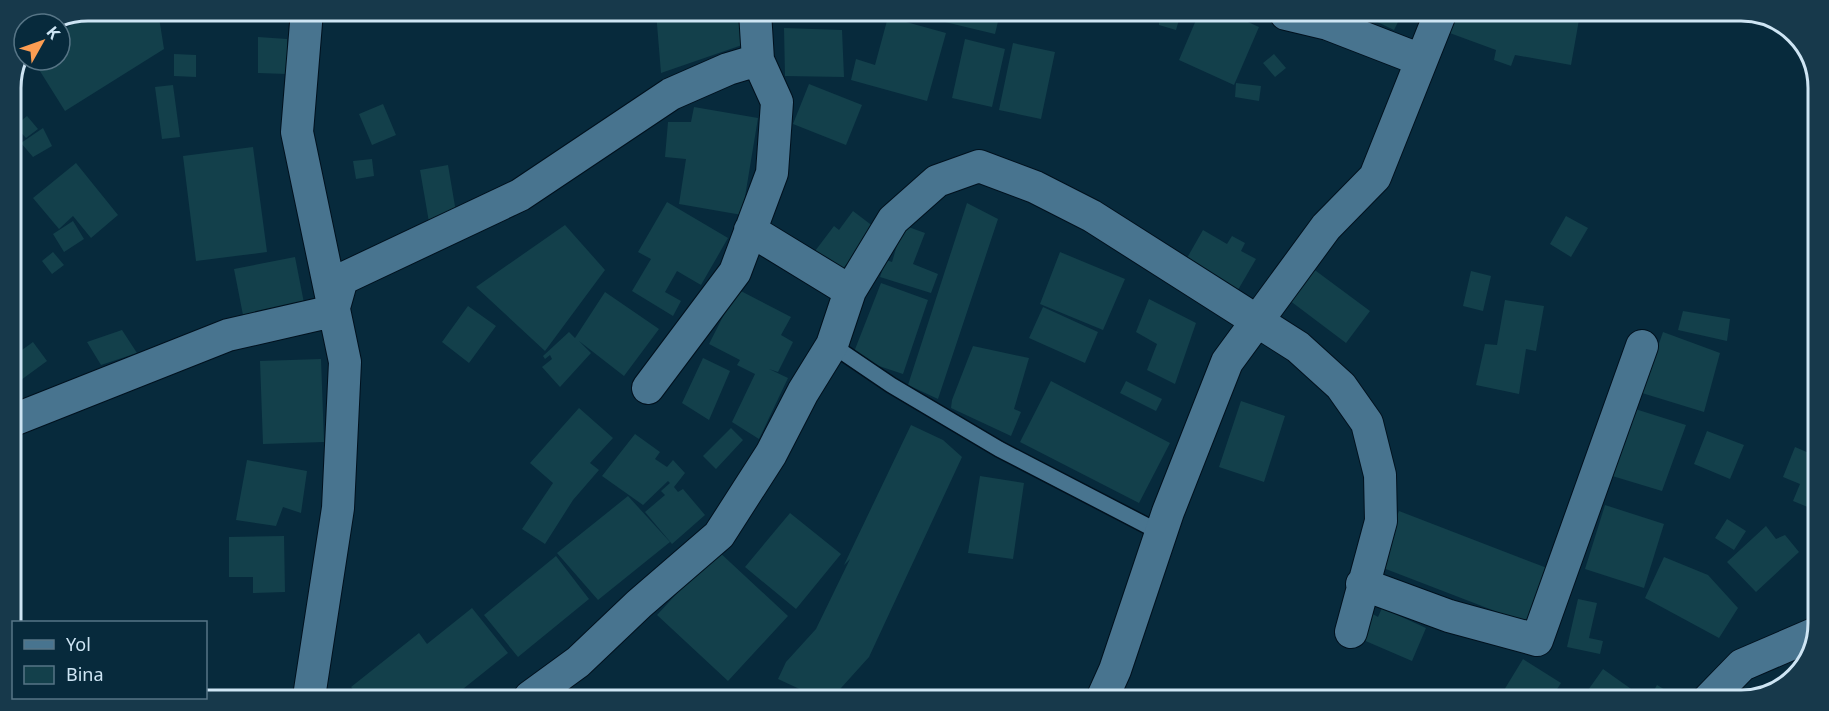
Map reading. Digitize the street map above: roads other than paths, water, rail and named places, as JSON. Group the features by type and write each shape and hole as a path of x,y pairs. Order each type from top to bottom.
{"street":[{"path":"306,21 297,132 345,362 338,508 310,690"},
{"path":"648,388 735,272 772,173 777,102 758,60 756,21"},
{"path":"1315,21 1421,60"},
{"path":"1106,690 1115,670 1161,533 1227,362 1326,227 1375,177 1437,21"},
{"path":"333,311 342,279 520,195 671,94 728,69 758,60"},
{"path":"541,690 578,662 639,604 719,535 771,454 803,392 832,345 850,291 892,220 937,181 979,166 1035,187 1092,216 1298,347 1341,386 1367,423 1380,475 1381,521 1362,584 1351,632"},
{"path":"750,230 850,291"},
{"path":"21,417 228,335 333,311"},
{"path":"1362,584 1449,616 1537,640 1642,346"},
{"path":"1718,690 1742,665 1807,637"}],"lane":[{"path":"832,345 891,385 999,449 1161,533"}]}
